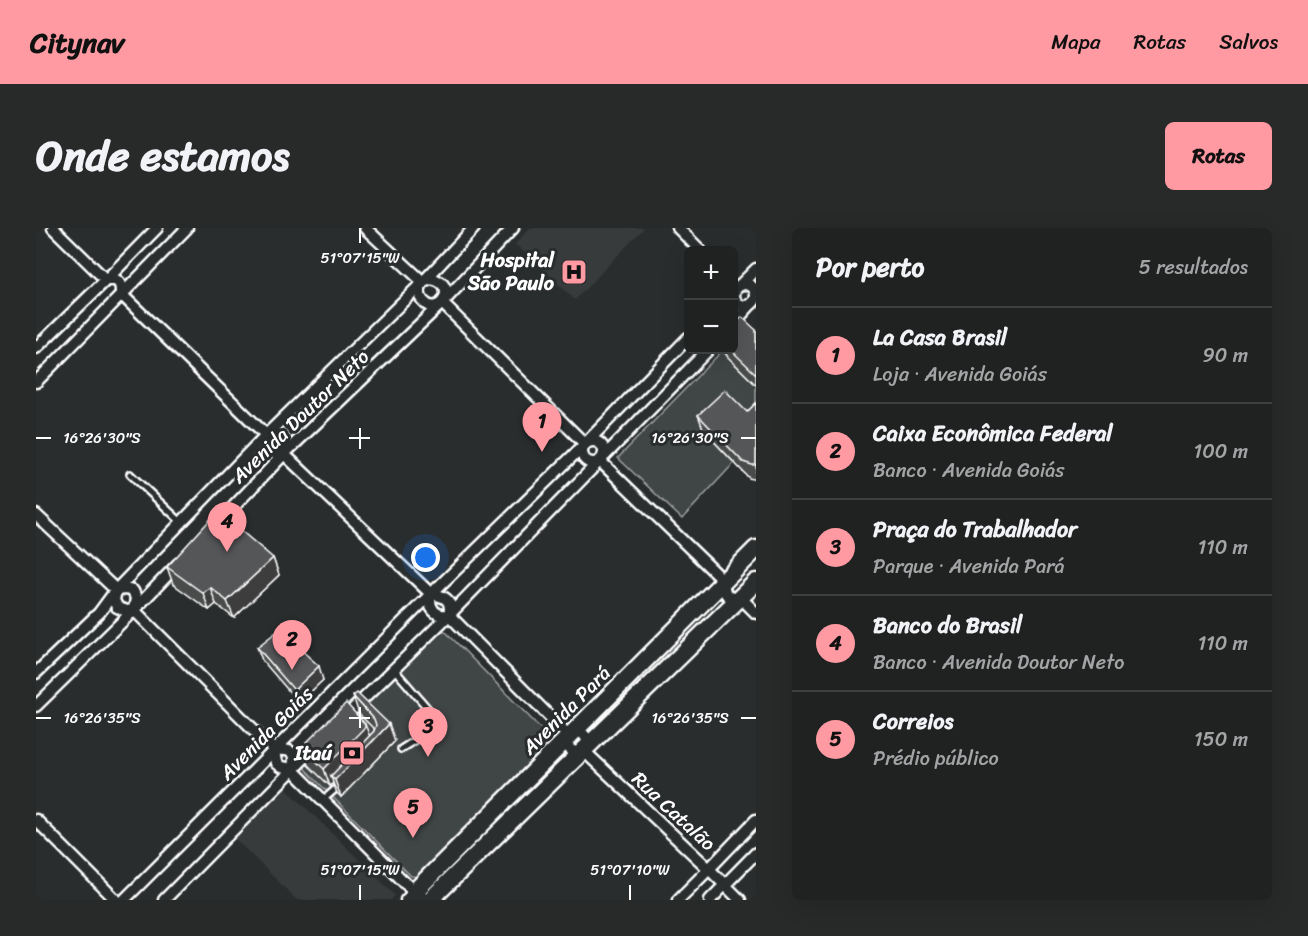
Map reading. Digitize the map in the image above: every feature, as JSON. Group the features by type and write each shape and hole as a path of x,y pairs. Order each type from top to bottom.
{"main road":[{"name":"Avenida Pará","path":"430,900 583,750 740,585 756,549"},
{"name":"Avenida Pará","path":"414,897 569,736 740,585"}],"street":[{"name":"Rua Catalão","path":"53,228 106,280 116,280 122,287 121,294 266,435"},
{"path":"36,348 157,228"},
{"path":"36,382 187,228"},
{"path":"365,228 423,282"},
{"name":"Avenida Doutor Neto","path":"36,673 99,613 116,590 266,435 423,282 474,228"},
{"name":"Avenida Doutor Neto","path":"205,536 284,454 442,303 513,228"},
{"path":"678,228 696,246"},
{"path":"738,285 756,269"},
{"path":"431,279 444,285 446,294 442,303 434,306 425,303 419,291 423,282 431,279"},
{"path":"738,287 747,285 753,288 756,294 755,303 738,319"},
{"path":"442,303 585,444"},
{"name":"Avenida Goiás","path":"124,900 585,444 684,342"},
{"path":"164,900 330,732 354,715 394,669 704,354"},
{"name":"Rua Catalão","path":"266,435 274,433 282,437 286,445 284,454"},
{"name":"Rua Catalão","path":"266,435 266,446 269,451 273,454 284,454 431,594 447,600 450,607 449,615"},
{"path":"592,441 602,445 604,455 600,461 594,464 586,461 582,451 585,444 592,441"},
{"path":"600,461 740,585 756,613"},
{"path":"36,515 116,590 133,591 136,598 134,610"},
{"path":"36,706 134,610 189,552"},
{"path":"116,590 114,600 117,607 126,611 134,610"},
{"name":"Rua Catalão","path":"431,594 429,603 433,611 441,615 449,615 569,736 578,733 584,735 587,741 583,750 740,900"},
{"path":"134,610 274,750 276,764 292,769 414,897"},
{"path":"274,750 286,749 292,752 294,757 292,769"},
{"path":"36,820 116,900"},
{"path":"678,900 756,820"},
{"path":"710,900 756,853"}],"lane":[{"path":"130,474 181,522"},
{"path":"394,669 430,711 428,726 420,737 401,748"},
{"path":"323,800 347,777"}],"shaded area":[{"name":"Hospital São Paulo","path":"530,228 644,228 575,300 515,244"},
{"path":"719,354 725,354 756,385 756,419 705,432 734,463 682,519 618,458"},
{"path":"440,631 445,631 551,739 551,748 419,877 411,876 305,769 305,766"},
{"path":"284,786 395,895 391,900 297,900 233,837"}],"building":[{"path":"742,317 756,330 756,374 735,354 738,354 738,321"},
{"path":"725,390 747,412 756,403 756,465 743,462 698,415"},
{"path":"218,511 273,558 227,601 210,587 203,593 167,567"},
{"path":"279,630 319,666 294,690 257,647"},
{"path":"357,693 389,724 335,780 331,776 374,731 376,725 374,719 353,696"},
{"path":"346,703 365,724 365,727 324,769 302,747"}],"place":[{"name":"Hospital São Paulo","path":"574,272"},
{"name":"La Casa Brasil","path":"542,452"},
{"name":"Banco do Brasil","path":"227,552"},
{"name":"Caixa Econômica Federal","path":"292,670"},
{"name":"Itaú","path":"352,753"},
{"name":"Praça do Trabalhador","path":"428,757"},
{"name":"Correios","path":"413,838"}]}
